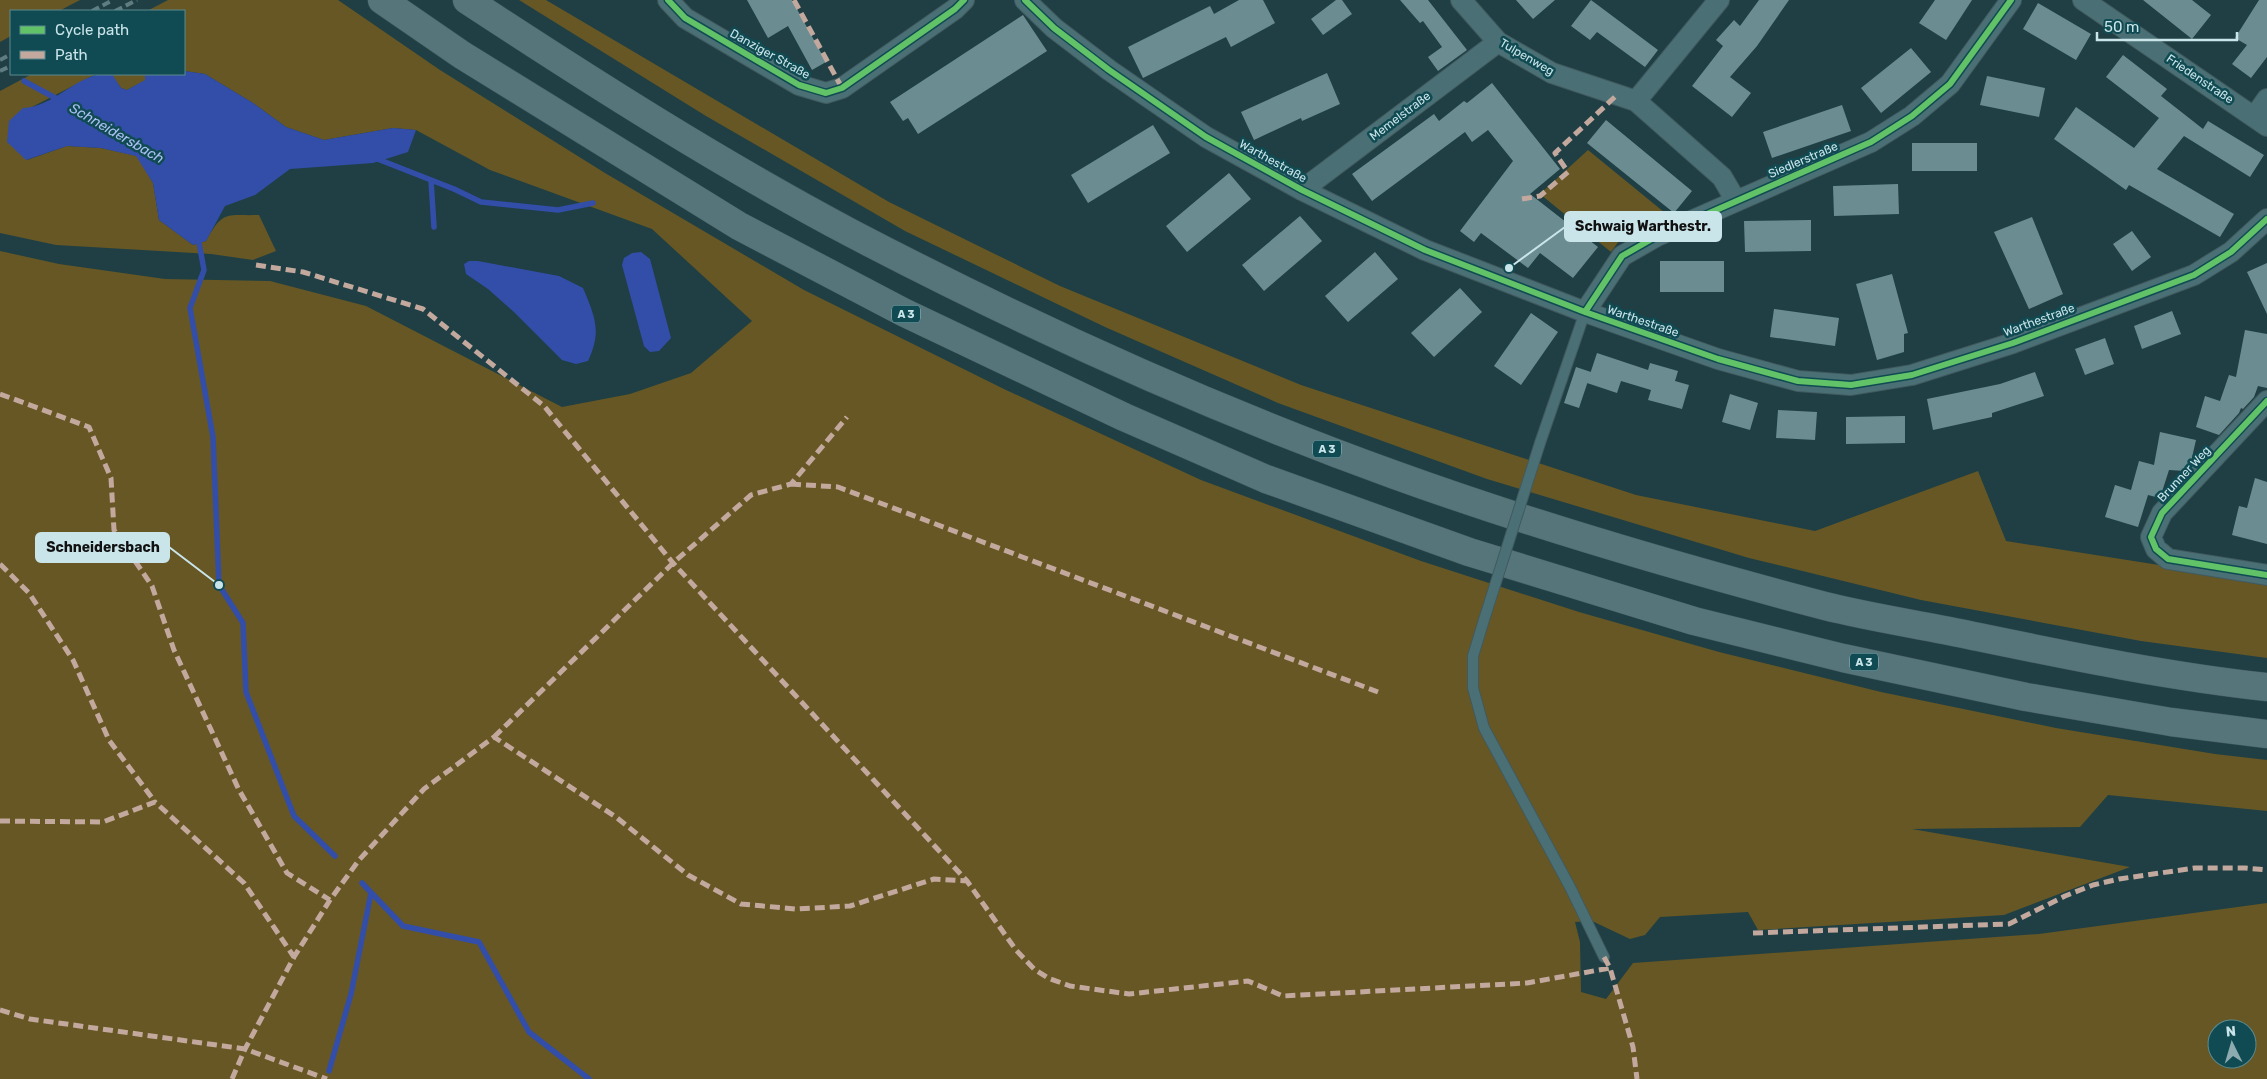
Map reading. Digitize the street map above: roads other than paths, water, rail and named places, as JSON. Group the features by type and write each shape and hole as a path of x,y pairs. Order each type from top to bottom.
{"highway":[{"name":"A 3","path":"382,0 462,56 739,226 903,312 1124,418 1266,478 1469,552 1694,621 1843,658 2026,697 2171,722 2267,734"},
{"name":"A 3","path":"467,0 627,104 857,236 1030,323 1215,406 1396,476 1602,543 1829,607 2066,656 2267,687"}],"street":[{"name":"Danziger Straße","path":"668,0 685,18 798,85 826,93 842,88 955,9 964,0"},
{"name":"Warthestraße","path":"1025,0 1054,28 1108,70 1206,137 1302,190 1425,250 1585,312 1718,359 1789,379 1851,385 1912,374 2013,342 2194,275 2231,252 2267,219"},
{"name":"Tulpenweg","path":"1461,0 1498,42 1552,73 1636,101 1722,176 1736,201"},
{"path":"1636,101 1719,0"},
{"name":"Siedlerstraße","path":"1585,312 1622,256 1657,236 1872,142 1912,116 1950,84 2011,0"},
{"name":"Friedenstraße","path":"2084,0 2261,121"},
{"name":"Memelstraße","path":"1302,190 1498,42"},
{"path":"2261,121 2267,99"},
{"name":"Brunner Weg","path":"2267,402 2162,513 2150,537 2156,549 2168,559 2267,574"}],"lane":[{"name":"Siedlerstraße","path":"1585,312 1540,443 1473,656 1473,688 1484,728 1566,879 1604,957"}],"water":[{"path":"185,71 205,74 253,103 286,127 324,140 393,128 416,130 408,152 373,163 290,169 255,195 225,206 206,241 193,245 159,220 153,183 136,156 101,148 67,146 26,160 7,142 9,121 23,108 46,102 89,77 113,75 121,88 127,90 145,80 145,75 185,75"},
{"path":"641,252 650,259 671,338 659,351 650,352 644,346 622,265 624,258 632,253"},
{"path":"469,261 559,276 583,288 594,316 596,332 588,361 576,364 562,360 514,312 488,289 466,274 464,264"}],"waterway":[{"name":"Schneidersbach","path":"24,81 59,100"},
{"path":"375,158 454,189 481,202 558,210 593,203"},
{"path":"431,180 434,227"},
{"name":"Schneidersbach","path":"198,237 204,270 190,308 213,437 219,585 243,623 246,692 294,816 335,856"},
{"name":"Schneidersbach","path":"362,883 403,926 479,942 529,1032 589,1079"},
{"path":"329,1071 351,994 371,893"}],"railway":[{"path":"94,10 113,0"},
{"path":"117,10 137,0"},
{"path":"0,60 10,55"},
{"path":"0,71 10,66"}],"place":[{"name":"Schwaig Warthestr.","path":"1509,268"},
{"name":"Schneidersbach","path":"219,585"}]}
